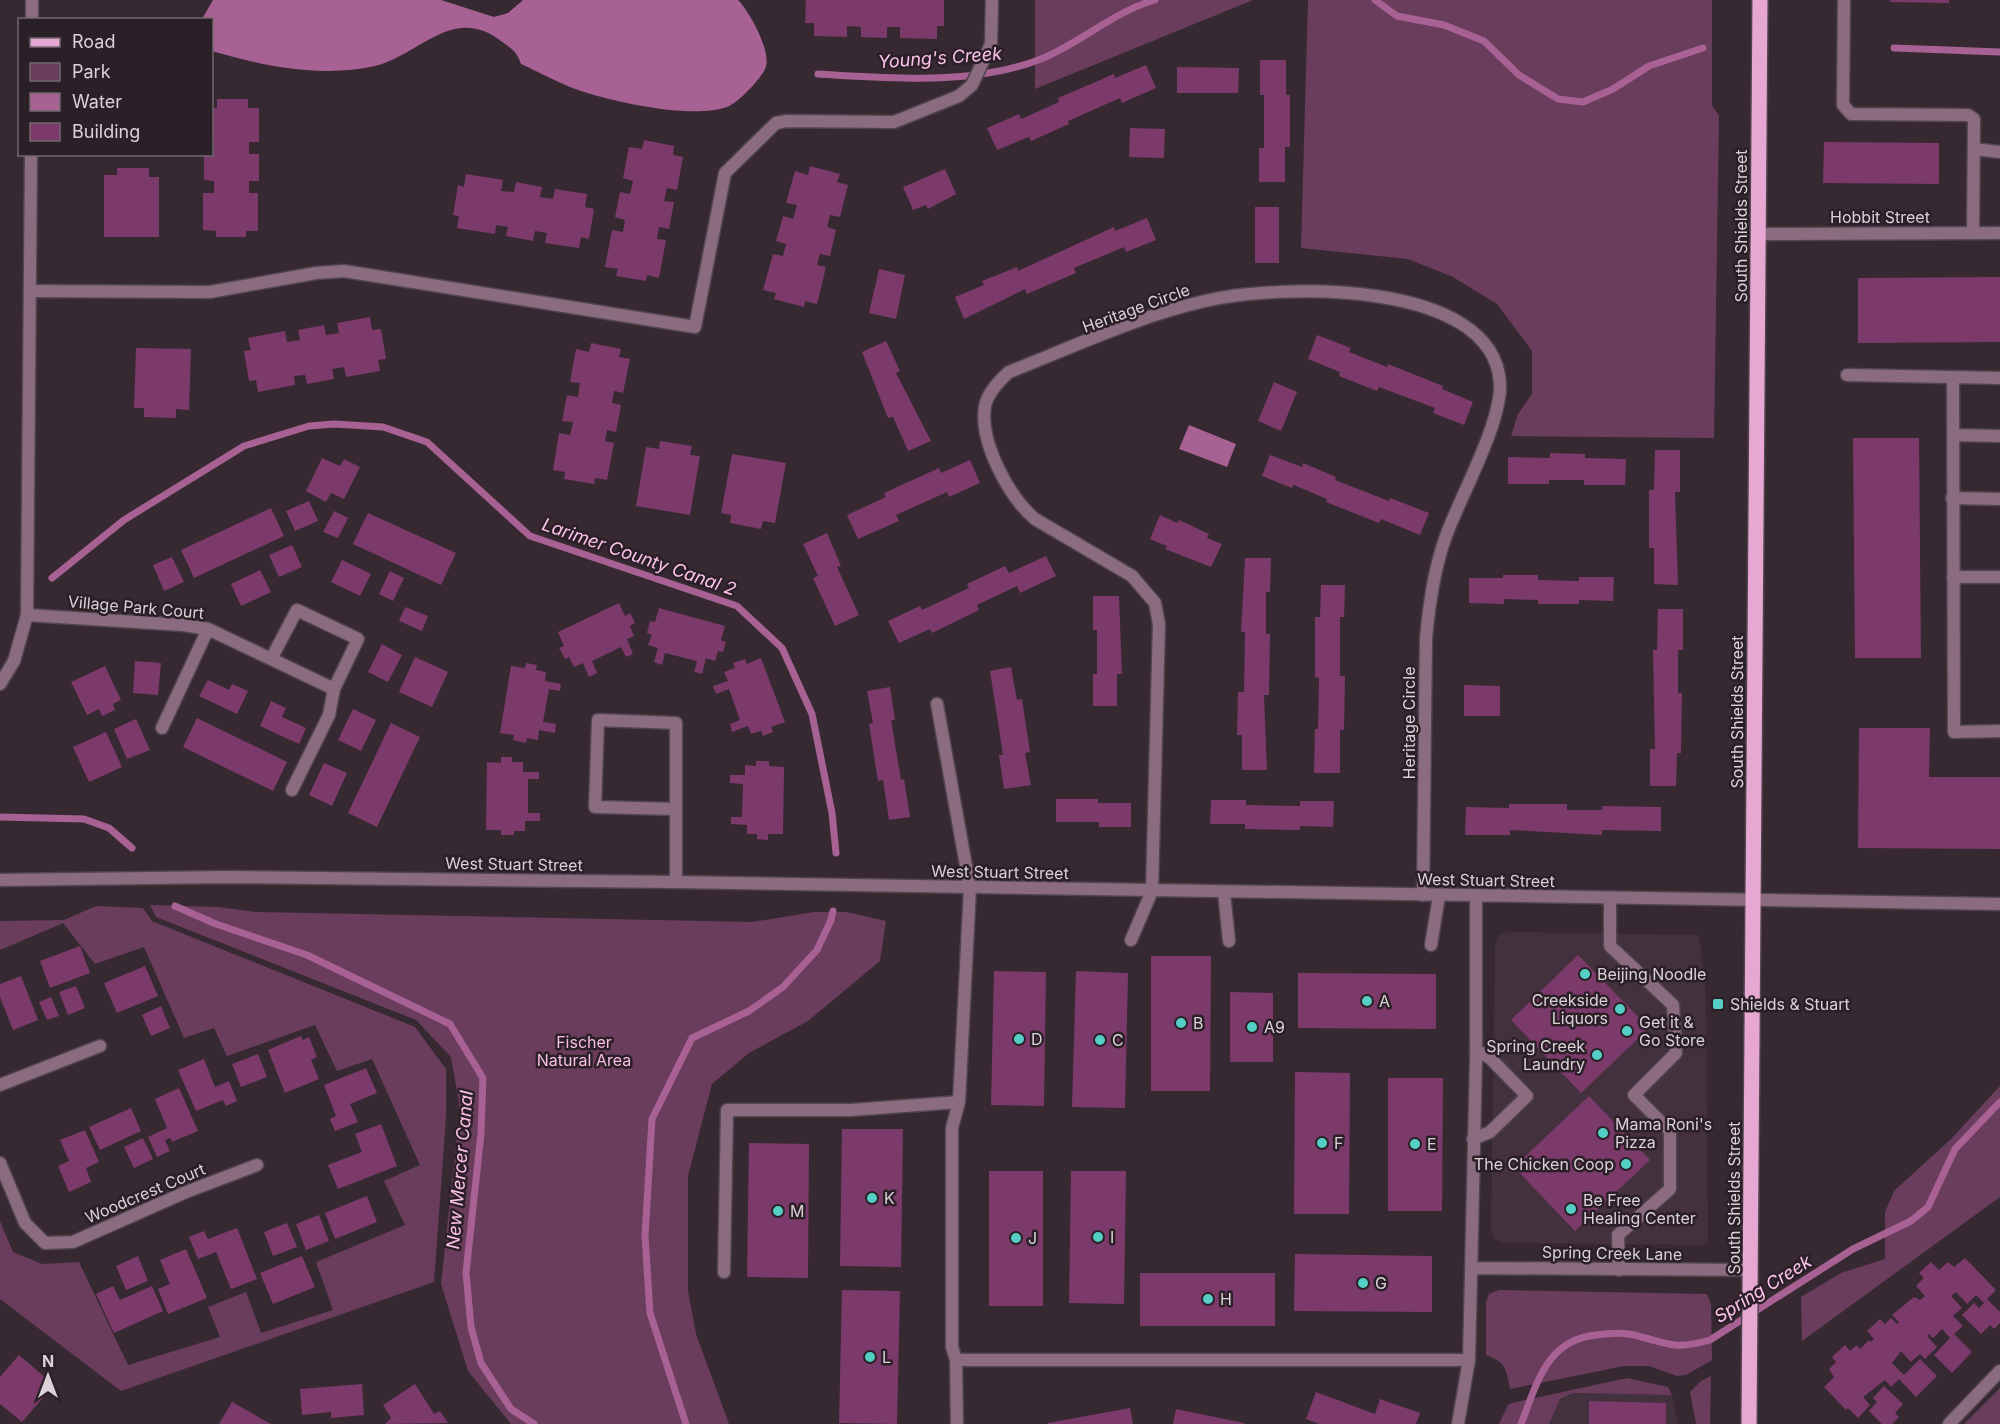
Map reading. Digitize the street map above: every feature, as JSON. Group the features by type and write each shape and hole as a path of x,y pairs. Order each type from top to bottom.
{"main road":[{"name":"South Shields Street","path":"1749,1424 1760,0"}],"street":[{"path":"32,0 32,18"},
{"path":"30,291 210,292 316,273 344,271 695,327 726,173 776,123 787,121 894,122 959,96 972,86 991,44 992,0"},
{"path":"1844,0 1843,105 1851,114 1968,115 1974,119 1973,233"},
{"path":"1974,149 2000,152"},
{"path":"0,684 14,661 27,615 31,156"},
{"name":"Hobbit Street","path":"1759,234 2000,233"},
{"name":"Heritage Circle","path":"1152,891 1159,624 1155,603 1132,576 1035,519 1021,507 990,448 984,423 986,404 993,388 1009,372 1180,307 1250,293 1332,291 1407,303 1464,325 1483,341 1498,371 1497,407 1446,537 1429,608 1426,639 1422,895"},
{"path":"1847,375 2000,378"},
{"path":"1953,377 1954,732 2000,731"},
{"path":"1953,435 2000,436"},
{"path":"1952,498 2000,498"},
{"path":"1953,577 2000,577"},
{"path":"271,659 297,610 358,639 334,689 329,715 292,790"},
{"name":"Village Park Court","path":"27,615 183,625 208,629 334,689"},
{"path":"162,729 208,629"},
{"path":"938,704 970,888 959,1102 952,1128 952,1347 956,1360 957,1424"},
{"path":"675,809 595,807 598,720 676,723 676,882"},
{"name":"West Stuart Street","path":"0,880 225,877 676,882 2000,904"},
{"path":"1131,940 1152,891"},
{"path":"1224,892 1228,941"},
{"path":"1431,945 1439,896"},
{"path":"1458,1424 1469,1360 1476,1050 1476,896"},
{"path":"1610,899 1610,946 1673,1005 1676,1053 1634,1095 1670,1131 1670,1189 1618,1235 1619,1270"},
{"path":"0,1085 100,1046"},
{"path":"1473,1139 1490,1132 1527,1096 1490,1058 1476,1050"},
{"path":"724,1272 728,1110 851,1110 959,1102"},
{"name":"Woodcrest Court","path":"0,1163 25,1223 45,1243 74,1242 186,1192 257,1165"},
{"name":"Spring Creek Lane","path":"1472,1268 1751,1270"},
{"path":"956,1360 1469,1360"},
{"path":"1950,1424 2000,1371"}],"shaded area":[{"path":"1509,932 1699,935 1706,992 1708,1242 1704,1245 1503,1243 1494,1239 1491,1231 1495,947 1498,936"},
{"path":"1573,1393 1672,1395 1678,1424 1549,1424 1560,1399"}],"green space":[{"path":"1035,0 1253,0 1035,89"},
{"path":"1308,0 1712,0 1712,106 1719,115 1714,438 1511,436 1518,414 1532,394 1532,351 1497,304 1453,277 1408,259 1301,248"},
{"name":"Fischer Natural Area","path":"150,905 218,907 256,912 752,922 814,912 846,912 886,921 880,961 808,1021 749,1053 712,1084 688,1176 688,1291 696,1334 729,1424 511,1424 468,1371 441,1284 460,1108 451,1057 416,1020 156,917"},
{"path":"96,906 143,908 152,921 415,1027 446,1069 446,1118 434,1282 121,1391 0,1299 0,1221 13,1252 42,1264 79,1262 128,1365 220,1337 208,1307 246,1292 261,1333 333,1310 316,1262 405,1225 384,1181 420,1165 372,1059 337,1071 315,1025 227,1056 214,1028 184,1038 144,947 95,964 63,923 0,950 0,921 64,920"},
{"path":"2000,1086 2000,1197 1802,1341 1801,1297 1841,1273 1885,1259 1885,1212 1894,1191 1951,1139"},
{"path":"1499,1290 1707,1294 1711,1304 1712,1360 1686,1375 1677,1376 1649,1366 1624,1366 1510,1389 1504,1367 1497,1360 1486,1355 1486,1302 1489,1294"},
{"path":"1711,1376 1710,1424 1696,1424 1690,1392 1701,1381"},
{"path":"1627,1378 1668,1387 1672,1395 1573,1393 1560,1399 1549,1424 1499,1424 1508,1405 1512,1403"},
{"path":"2000,1388 2000,1424 1964,1424"}],"water":[{"path":"213,0 441,0 494,17 508,13 523,0 738,0 759,33 767,62 759,79 731,105 712,110 676,110 635,105 576,89 521,64 511,48 484,31 467,28 452,30 375,66 334,71 272,66 213,51 213,18 203,18"},
{"path":"1189,425 1236,444 1227,467 1179,449"}],"building":[{"path":"806,0 944,0 944,26 937,26 937,39 900,38 900,27 887,27 887,38 861,37 861,27 847,26 847,37 814,36 814,23 805,23"},
{"path":"1890,0 1949,0 1949,3 1890,2"},
{"path":"1260,60 1286,60 1286,95 1290,95 1290,147 1285,147 1285,182 1259,182 1259,148 1264,148 1264,95 1260,95"},
{"path":"1146,65 1156,88 1122,103 1120,98 1068,121 1069,124 1031,141 1029,137 997,150 987,128 1019,114 1021,119 1059,102 1058,98 1114,74 1115,78"},
{"path":"1177,67 1239,68 1238,93 1177,93"},
{"path":"217,99 248,99 248,108 259,108 259,142 249,142 249,154 259,154 259,181 249,181 249,193 258,193 258,231 246,231 246,237 216,237 216,231 203,230 203,193 214,193 214,181 204,180 204,156 214,154 213,108 217,108"},
{"path":"1130,128 1165,129 1164,158 1129,157"},
{"path":"644,140 674,146 673,155 683,157 677,190 667,188 664,201 674,202 669,229 659,227 657,239 666,240 659,278 647,275 646,281 616,276 618,269 605,267 612,230 623,232 625,220 615,217 620,192 630,194 633,181 623,178 629,147 642,149"},
{"path":"1824,142 1939,143 1939,184 1823,183"},
{"path":"810,166 840,174 837,182 848,185 840,217 830,215 827,227 836,230 830,256 820,254 817,265 826,267 817,304 805,301 804,307 774,299 776,293 763,290 773,254 783,256 786,244 776,241 783,216 793,219 797,205 786,203 795,171 808,175"},
{"path":"117,168 149,168 149,177 159,177 159,237 104,237 104,175 117,175"},
{"path":"945,169 956,194 928,209 926,205 913,210 903,187"},
{"path":"466,174 503,180 501,191 514,192 516,182 542,187 540,197 553,199 555,189 587,194 585,207 594,209 589,239 581,237 579,248 545,243 547,233 535,231 533,241 506,236 508,227 496,225 495,234 457,228 459,216 453,215 458,185 464,187"},
{"path":"1255,207 1279,207 1279,263 1255,263"},
{"path":"1147,218 1156,240 1126,252 1124,247 1074,268 1076,273 1027,294 1025,289 964,319 955,297 984,285 982,281 1017,267 1018,271 1114,227 1115,231"},
{"path":"879,269 905,275 896,319 869,313"},
{"path":"2000,277 2000,342 1858,343 1858,278"},
{"path":"370,317 372,330 381,329 386,359 378,360 380,371 346,377 344,367 332,369 334,379 307,384 305,375 294,376 295,385 258,392 256,380 249,381 244,351 251,350 248,338 285,331 287,342 300,340 298,330 324,325 326,335 339,333 337,323"},
{"path":"1317,335 1351,348 1349,352 1387,367 1388,364 1443,386 1442,389 1473,402 1464,425 1433,413 1435,408 1379,387 1377,391 1339,376 1340,372 1308,359"},
{"path":"886,341 900,371 896,373 931,441 908,451 893,417 888,418 862,352"},
{"path":"591,343 621,349 619,357 630,359 623,393 614,391 612,403 621,405 616,432 607,430 605,441 614,443 607,480 595,478 594,484 564,479 565,472 553,470 559,433 570,435 573,422 562,421 567,395 578,397 580,383 570,382 576,349 589,352"},
{"path":"136,348 191,349 189,410 176,409 176,418 144,417 144,408 134,408"},
{"path":"1274,382 1297,392 1281,431 1258,421"},
{"path":"1853,438 1919,438 1921,658 1855,658"},
{"path":"660,441 692,446 690,455 700,456 690,515 636,506 646,447 659,449"},
{"path":"1655,450 1680,450 1680,492 1675,492 1678,585 1654,584 1654,548 1649,548 1649,490 1654,490"},
{"path":"1550,453 1585,454 1585,458 1626,459 1625,485 1584,485 1584,480 1549,480 1549,484 1508,484 1508,457 1550,458"},
{"path":"732,454 786,463 775,523 763,521 761,529 730,523 731,515 721,513"},
{"path":"1270,455 1302,467 1303,463 1336,477 1335,480 1389,501 1390,498 1429,513 1420,535 1381,519 1379,523 1326,502 1327,499 1294,485 1292,488 1262,476"},
{"path":"322,458 340,466 344,459 360,467 344,499 331,493 326,502 306,491"},
{"path":"970,460 980,483 949,497 947,492 896,515 899,521 858,539 847,515 886,497 884,493 939,468 941,473"},
{"path":"309,501 318,521 295,531 286,511"},
{"path":"271,508 284,536 194,578 181,550"},
{"path":"334,511 348,518 338,538 323,532"},
{"path":"368,513 456,553 441,585 353,544"},
{"path":"1160,515 1177,523 1179,520 1209,534 1207,538 1222,544 1211,567 1165,549 1167,546 1150,539"},
{"path":"827,533 841,566 837,567 859,615 835,626 813,578 818,576 803,544"},
{"path":"292,545 302,567 279,577 269,555"},
{"path":"1046,556 1056,576 1020,593 1017,586 977,605 979,610 932,633 930,629 899,643 888,621 920,606 922,610 969,588 967,584 1005,566 1009,573"},
{"path":"172,557 184,582 164,591 153,565"},
{"path":"1245,558 1271,558 1270,592 1266,592 1266,634 1270,634 1269,695 1264,695 1267,770 1242,770 1242,735 1237,735 1238,692 1244,692 1245,632 1241,632"},
{"path":"342,560 371,574 360,596 331,582"},
{"path":"260,570 271,592 241,606 231,584"},
{"path":"390,571 404,578 393,601 379,594"},
{"path":"1503,575 1538,575 1538,580 1579,581 1579,577 1614,577 1613,601 1579,600 1579,604 1538,604 1538,600 1504,599 1504,604 1469,603 1469,578 1503,578"},
{"path":"1321,585 1345,585 1344,617 1340,617 1340,676 1345,676 1344,730 1340,730 1340,773 1314,773 1319,678 1315,677 1315,617 1320,617"},
{"path":"1093,596 1119,596 1122,674 1117,674 1117,706 1093,706 1093,674 1097,674 1097,630 1093,630"},
{"path":"619,603 625,616 630,613 635,623 630,626 634,636 627,639 633,654 626,657 621,647 592,661 597,673 589,677 583,663 574,667 569,657 565,659 559,648 564,646 558,632"},
{"path":"405,607 428,616 422,631 399,621"},
{"path":"659,608 725,626 721,640 726,642 723,652 718,651 715,661 706,658 702,674 694,672 697,661 665,653 662,665 654,662 658,648 648,645 652,635 647,633 650,621 655,622"},
{"path":"1658,609 1683,609 1683,650 1678,650 1678,693 1682,693 1681,753 1677,753 1676,786 1650,786 1650,749 1655,749 1653,650 1657,650"},
{"path":"382,644 402,655 388,682 368,672"},
{"path":"415,657 448,672 432,707 399,692"},
{"path":"761,658 785,722 771,727 773,732 763,736 761,731 751,734 748,726 732,732 730,724 740,720 729,689 716,694 713,686 728,681 724,672 735,668 733,663 745,659 747,664"},
{"path":"135,661 161,663 158,695 133,693"},
{"path":"526,663 537,665 536,670 546,672 545,681 561,684 560,691 549,689 543,722 556,724 555,733 539,730 538,740 527,738 526,743 513,740 514,735 500,733 511,666 525,668"},
{"path":"105,666 121,700 113,704 115,710 102,716 99,709 87,715 71,682"},
{"path":"1011,667 1017,700 1022,699 1030,752 1025,753 1031,785 1004,789 999,755 1003,755 990,671"},
{"path":"208,680 229,690 232,684 248,691 237,714 199,696"},
{"path":"1464,685 1500,686 1500,716 1464,716"},
{"path":"890,687 895,720 891,720 910,817 889,820 883,780 878,781 869,724 873,723 867,691"},
{"path":"271,701 286,708 282,717 306,728 299,744 260,726"},
{"path":"353,709 376,720 361,751 338,740"},
{"path":"197,718 287,762 273,791 183,747"},
{"path":"136,719 150,750 127,759 114,729"},
{"path":"391,723 420,737 377,827 348,813"},
{"path":"1859,728 1930,728 1929,777 2000,777 2000,849 1858,848"},
{"path":"106,732 122,767 89,782 73,747"},
{"path":"501,757 512,757 512,762 523,762 523,772 539,772 539,779 528,779 528,813 540,813 540,821 525,821 525,831 514,831 514,835 501,835 501,830 486,830 487,762 501,763"},
{"path":"756,761 769,761 769,766 784,767 783,834 768,834 768,840 757,839 757,834 747,834 747,825 731,824 731,817 742,817 743,784 730,783 730,775 745,775 745,765 756,766"},
{"path":"324,763 347,773 332,806 309,795"},
{"path":"1056,799 1098,799 1098,803 1131,803 1131,827 1099,827 1099,822 1056,822"},
{"path":"1211,800 1246,800 1246,805 1300,806 1300,801 1334,801 1333,827 1300,826 1300,830 1245,829 1245,824 1210,824"},
{"path":"1509,804 1567,804 1567,810 1602,810 1602,806 1661,807 1661,831 1602,830 1602,835 1510,830 1510,835 1465,835 1466,807 1509,808"},
{"path":"80,946 90,973 50,988 40,961"},
{"path":"1578,955 1649,1028 1581,1093 1511,1020"},
{"name":"B","path":"1151,956 1211,956 1210,1091 1151,1091"},
{"path":"145,966 158,996 117,1013 104,983"},
{"name":"D","path":"994,971 1046,972 1044,1106 991,1105"},
{"name":"C","path":"1076,971 1128,973 1125,1108 1072,1107"},
{"name":"A","path":"1298,973 1436,974 1436,1029 1298,1028"},
{"path":"21,976 38,1020 13,1030 0,997 0,984"},
{"path":"76,986 85,1008 68,1015 59,992"},
{"name":"A9","path":"1230,992 1273,993 1273,1062 1230,1062"},
{"path":"51,997 59,1016 47,1020 39,1002"},
{"path":"161,1006 170,1028 151,1036 142,1015"},
{"path":"301,1036 303,1040 309,1037 317,1057 311,1060 319,1079 285,1093 268,1050"},
{"path":"258,1054 267,1077 241,1087 232,1064"},
{"path":"204,1059 215,1087 229,1081 237,1101 226,1106 223,1100 196,1111 178,1070"},
{"path":"366,1068 377,1093 350,1104 358,1122 335,1131 330,1119 336,1116 324,1085"},
{"name":"F","path":"1295,1072 1350,1073 1349,1214 1294,1214"},
{"name":"E","path":"1388,1078 1443,1078 1442,1211 1388,1211"},
{"path":"179,1088 198,1131 172,1142 170,1138 165,1140 170,1151 157,1157 148,1137 167,1128 155,1099"},
{"path":"1589,1096 1650,1160 1575,1231 1514,1167"},
{"path":"131,1108 141,1131 100,1150 89,1127"},
{"path":"381,1124 397,1166 338,1189 328,1165 362,1152 355,1134"},
{"name":"K","path":"842,1129 903,1129 901,1267 840,1266"},
{"path":"85,1130 99,1162 86,1168 91,1182 69,1192 58,1166 69,1161 60,1140"},
{"path":"143,1138 153,1159 134,1168 124,1147"},
{"name":"M","path":"749,1143 809,1144 808,1278 747,1277"},
{"name":"J","path":"989,1171 1043,1171 1043,1306 989,1306"},
{"name":"I","path":"1071,1171 1126,1171 1124,1304 1069,1303"},
{"path":"367,1196 377,1222 335,1239 325,1213"},
{"path":"319,1215 329,1241 306,1250 296,1224"},
{"path":"287,1223 297,1247 273,1256 264,1232"},
{"path":"237,1228 257,1279 231,1289 216,1252 198,1259 189,1237 204,1231 208,1239"},
{"path":"186,1249 207,1298 168,1314 158,1289 170,1284 160,1260"},
{"name":"G","path":"1295,1254 1432,1256 1432,1312 1294,1311"},
{"path":"138,1256 148,1281 126,1290 116,1266"},
{"path":"302,1256 315,1287 273,1304 260,1273"},
{"path":"1965,1258 1996,1290 1987,1299 2000,1312 2000,1323 1994,1329 1990,1325 1981,1334 1962,1315 1974,1303 1979,1308 1984,1303 1976,1295 1967,1304 1956,1292 1951,1296 1962,1308 1953,1316 1963,1326 1954,1334 1972,1352 1952,1373 1934,1355 1950,1338 1942,1329 1933,1338 1929,1334 1927,1336 1937,1347 1925,1359 1920,1354 1911,1362 1901,1351 1892,1363 1904,1375 1920,1359 1937,1376 1916,1397 1899,1379 1891,1387 1885,1380 1863,1397 1870,1405 1858,1418 1848,1408 1846,1410 1824,1387 1834,1377 1829,1369 1836,1362 1832,1357 1845,1345 1850,1351 1857,1345 1860,1349 1869,1340 1870,1342 1874,1339 1867,1331 1880,1319 1885,1324 1891,1318 1897,1324 1899,1322 1892,1315 1914,1297 1920,1300 1925,1296 1916,1286 1924,1278 1919,1273 1931,1262 1939,1270 1948,1262 1954,1267"},
{"name":"H","path":"1140,1273 1275,1273 1275,1326 1140,1326"},
{"path":"113,1286 120,1300 152,1286 163,1311 114,1333 96,1294"},
{"name":"L","path":"842,1290 900,1291 897,1424 839,1423"},
{"path":"19,1355 54,1385 22,1422 0,1404 0,1377"},
{"path":"362,1384 364,1415 331,1418 331,1412 302,1415 300,1389"},
{"path":"415,1384 434,1414 440,1411 448,1423 385,1424 391,1418 383,1405"},
{"path":"1884,1386 1903,1404 1895,1413 1899,1417 1892,1424 1882,1424 1869,1411 1877,1402 1873,1398"},
{"path":"1316,1392 1375,1414 1380,1399 1420,1413 1416,1424 1319,1424 1306,1419"},
{"path":"1589,1401 1666,1403 1666,1424 1589,1424"},
{"path":"232,1402 271,1424 219,1424"},
{"path":"1130,1408 1133,1424 1048,1424 1048,1423"},
{"path":"1176,1409 1244,1423 1244,1424 1173,1424"}],"waterway":[{"name":"Young's Creek","path":"818,74 931,78 960,77 1015,68 1056,52 1111,19 1155,0"},
{"name":"Young's Creek","path":"1375,0 1397,16 1444,25 1484,41 1519,75 1558,99 1583,102 1613,89 1649,66 1703,48"},
{"name":"Young's Creek","path":"1894,48 2000,52"},
{"name":"Larimer County Canal 2","path":"52,578 124,520 244,446 309,426 334,424 383,427 427,442 530,536 737,606 782,648 812,714 832,813 836,853"},
{"name":"New Mercer Canal","path":"0,817 84,819 109,828 132,848"},
{"name":"New Mercer Canal","path":"175,906 216,924 307,955 450,1024 483,1078 481,1133 466,1273 471,1327 481,1363 511,1409 534,1424"},
{"name":"Larimer County Canal 2","path":"686,1424 650,1313 645,1236 652,1119 692,1038 749,1011 783,987 817,950 833,911"},
{"name":"Spring Creek","path":"1521,1424 1546,1366 1565,1345 1579,1339 1612,1333 1623,1333 1680,1345 1710,1340 1853,1249 1911,1221 1928,1207 1955,1149 2000,1102"}],"place":[{"name":"Beijing Noodle","path":"1585,974"},
{"name":"A","path":"1367,1001"},
{"name":"Shields & Stuart","path":"1718,1004"},
{"name":"Creekside Liquors","path":"1620,1009"},
{"name":"B","path":"1181,1023"},
{"name":"A9","path":"1252,1027"},
{"name":"Get it & Go Store","path":"1627,1031"},
{"name":"D","path":"1019,1039"},
{"name":"C","path":"1100,1040"},
{"name":"Spring Creek Laundry","path":"1597,1055"},
{"name":"Mama Roni's Pizza","path":"1603,1133"},
{"name":"F","path":"1322,1143"},
{"name":"E","path":"1415,1144"},
{"name":"The Chicken Coop","path":"1626,1164"},
{"name":"K","path":"872,1198"},
{"name":"Be Free Healing Center","path":"1571,1209"},
{"name":"M","path":"778,1211"},
{"name":"I","path":"1098,1237"},
{"name":"J","path":"1016,1238"},
{"name":"G","path":"1363,1283"},
{"name":"H","path":"1208,1299"},
{"name":"L","path":"870,1357"}]}
